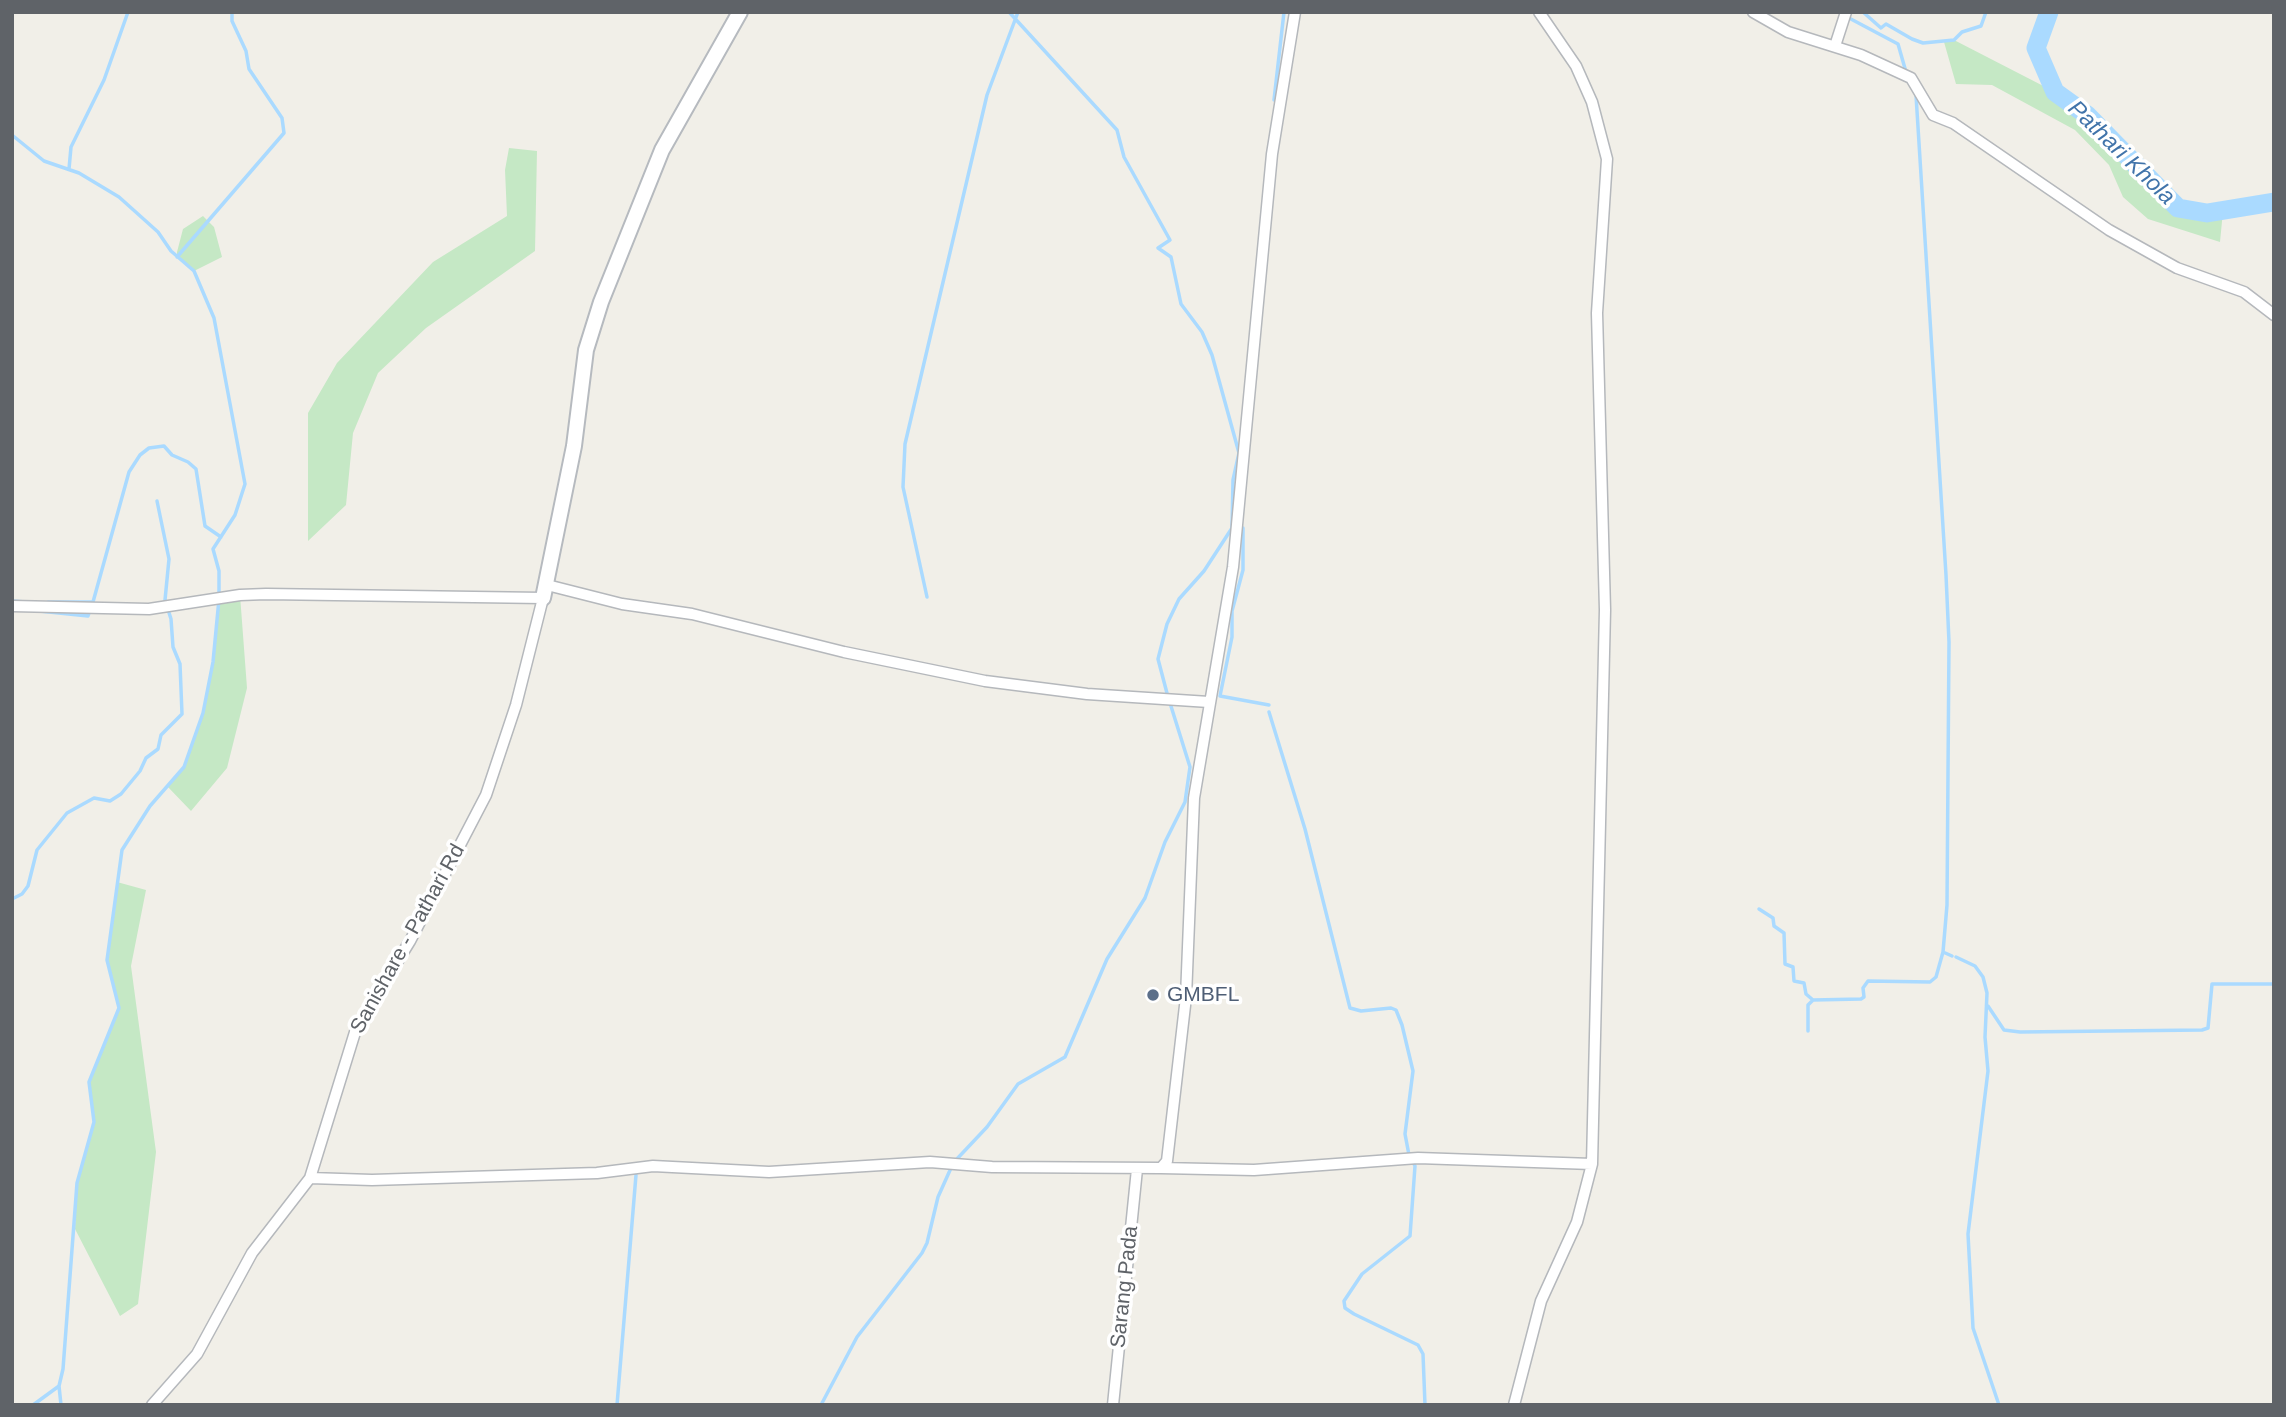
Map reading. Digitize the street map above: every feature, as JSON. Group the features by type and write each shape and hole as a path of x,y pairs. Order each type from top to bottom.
{"street":[{"path":"545,591 574,446 586,350 601,302 662,150 740,12"},
{"path":"1161,1168 1167,1161 1186,997 1194,798 1233,567 1272,154 1295,12"},
{"path":"1514,1405 1541,1301 1577,1222 1592,1164 1597,1011 1599,741 1605,610 1597,313 1607,159 1592,102 1576,66 1539,12"},
{"path":"1753,12 1788,32 1835,46 1911,78 1933,115 1953,123 2127,241 2177,268 2244,292 2274,315"},
{"path":"1835,46 1846,12"},
{"path":"12,606 149,609 240,595 545,591 692,614 844,652 985,681 1087,694 1209,702"},
{"name":"Sanishare - Pathari Rd","path":"152,1405 197,1354 252,1253 310,1178 356,1029 410,941 486,795 516,705 545,591"},
{"path":"310,1178 372,1180 597,1173 653,1166 769,1172 930,1162 992,1167 1254,1170 1304,1164 1431,1158 1592,1164"},
{"name":"Sarang Pada","path":"1113,1405 1137,1169"}],"green space":[{"path":"1954,40 2055,92 2087,115 2178,208 2207,213 2223,211 2220,242 2148,219 2123,197 2109,165 2075,130 1992,85 1956,84 1944,42"},
{"path":"509,148 537,151 535,251 426,328 378,373 353,433 346,505 308,541 308,413 337,363 433,262 507,216 505,170"},
{"path":"203,216 214,227 222,257 194,271 177,258 177,252 183,229"},
{"path":"240,595 247,688 227,768 191,811 167,786 184,767 203,713 213,662 219,599"},
{"path":"117,882 146,890 131,966 156,1152 138,1304 120,1316 75,1229 77,1183 94,1122 89,1082 119,1008 107,960"}],"waterway":[{"path":"69,169 71,147 104,80 128,12"},
{"path":"177,257 284,133 282,118 249,69 246,51 232,21 232,12"},
{"path":"1009,12 1117,130 1124,157 1170,240 1158,248 1171,257 1181,304 1202,332 1212,355 1239,453 1233,480 1232,528 1204,571 1179,599 1167,624 1158,659 1168,697"},
{"path":"927,597 903,487 905,444 987,95 1018,12"},
{"path":"1274,100 1284,12"},
{"path":"1863,12 1881,28 1886,24 1923,43 1954,40"},
{"path":"1954,40 1962,32 1981,26 1986,12"},
{"name":"Pathari Khola","path":"2049,12 2036,48 2055,92 2087,115 2178,208 2207,213 2274,202"},
{"path":"1849,18 1898,44 1906,72"},
{"path":"1916,95 1949,642 1947,905 1943,952 1952,956"},
{"path":"12,135 44,161 79,173 119,197 158,232 171,251 194,271 214,318 245,484 235,515 213,549 219,571 219,599 213,662 203,713 184,767 150,806 122,850 107,960 119,1008 89,1082 94,1122 77,1183 63,1369 59,1386 33,1405"},
{"path":"48,602 93,602 129,472 140,455 149,448 164,446 172,455 196,469 205,526 221,537"},
{"path":"12,899 22,894 28,886 37,850 67,813 94,798 110,801 121,794 140,771 146,758 158,749 161,735 182,714 180,664 173,647 171,619 165,600 169,559 157,501"},
{"path":"1243,528 1243,570 1232,611 1232,637 1220,696 1269,705"},
{"path":"12,601 26,602"},
{"path":"39,611 88,616 90,610"},
{"path":"955,1161 987,1127 1018,1084 1065,1057 1107,959 1145,898 1165,842 1185,802 1190,767 1170,703"},
{"path":"1269,712 1305,829 1350,1008 1361,1011 1391,1008 1396,1010 1402,1025 1413,1071 1405,1134 1409,1155"},
{"path":"1759,909 1773,918 1774,926 1784,933 1785,964 1793,967 1794,981 1804,983 1806,994 1813,1000 1861,999 1864,997 1863,988 1868,981 1930,982 1936,977 1943,952"},
{"path":"1956,957 1975,966 1983,977 1987,993 1985,1037 1988,1071 1968,1234 1973,1328 1999,1405"},
{"path":"1988,1006 2004,1030 2020,1032 2202,1030 2208,1028 2212,984 2274,984"},
{"path":"1808,1031 1808,1005 1813,1000"},
{"path":"1413,1162 1415,1166 1410,1236 1362,1274 1344,1301 1345,1308 1354,1314 1418,1345 1423,1354 1425,1405"},
{"path":"821,1405 857,1337 922,1253 938,1197 951,1168"},
{"path":"617,1405 636,1175"},
{"path":"59,1386 61,1405"}],"place":[{"name":"GMBFL","path":"1153,995"}]}
